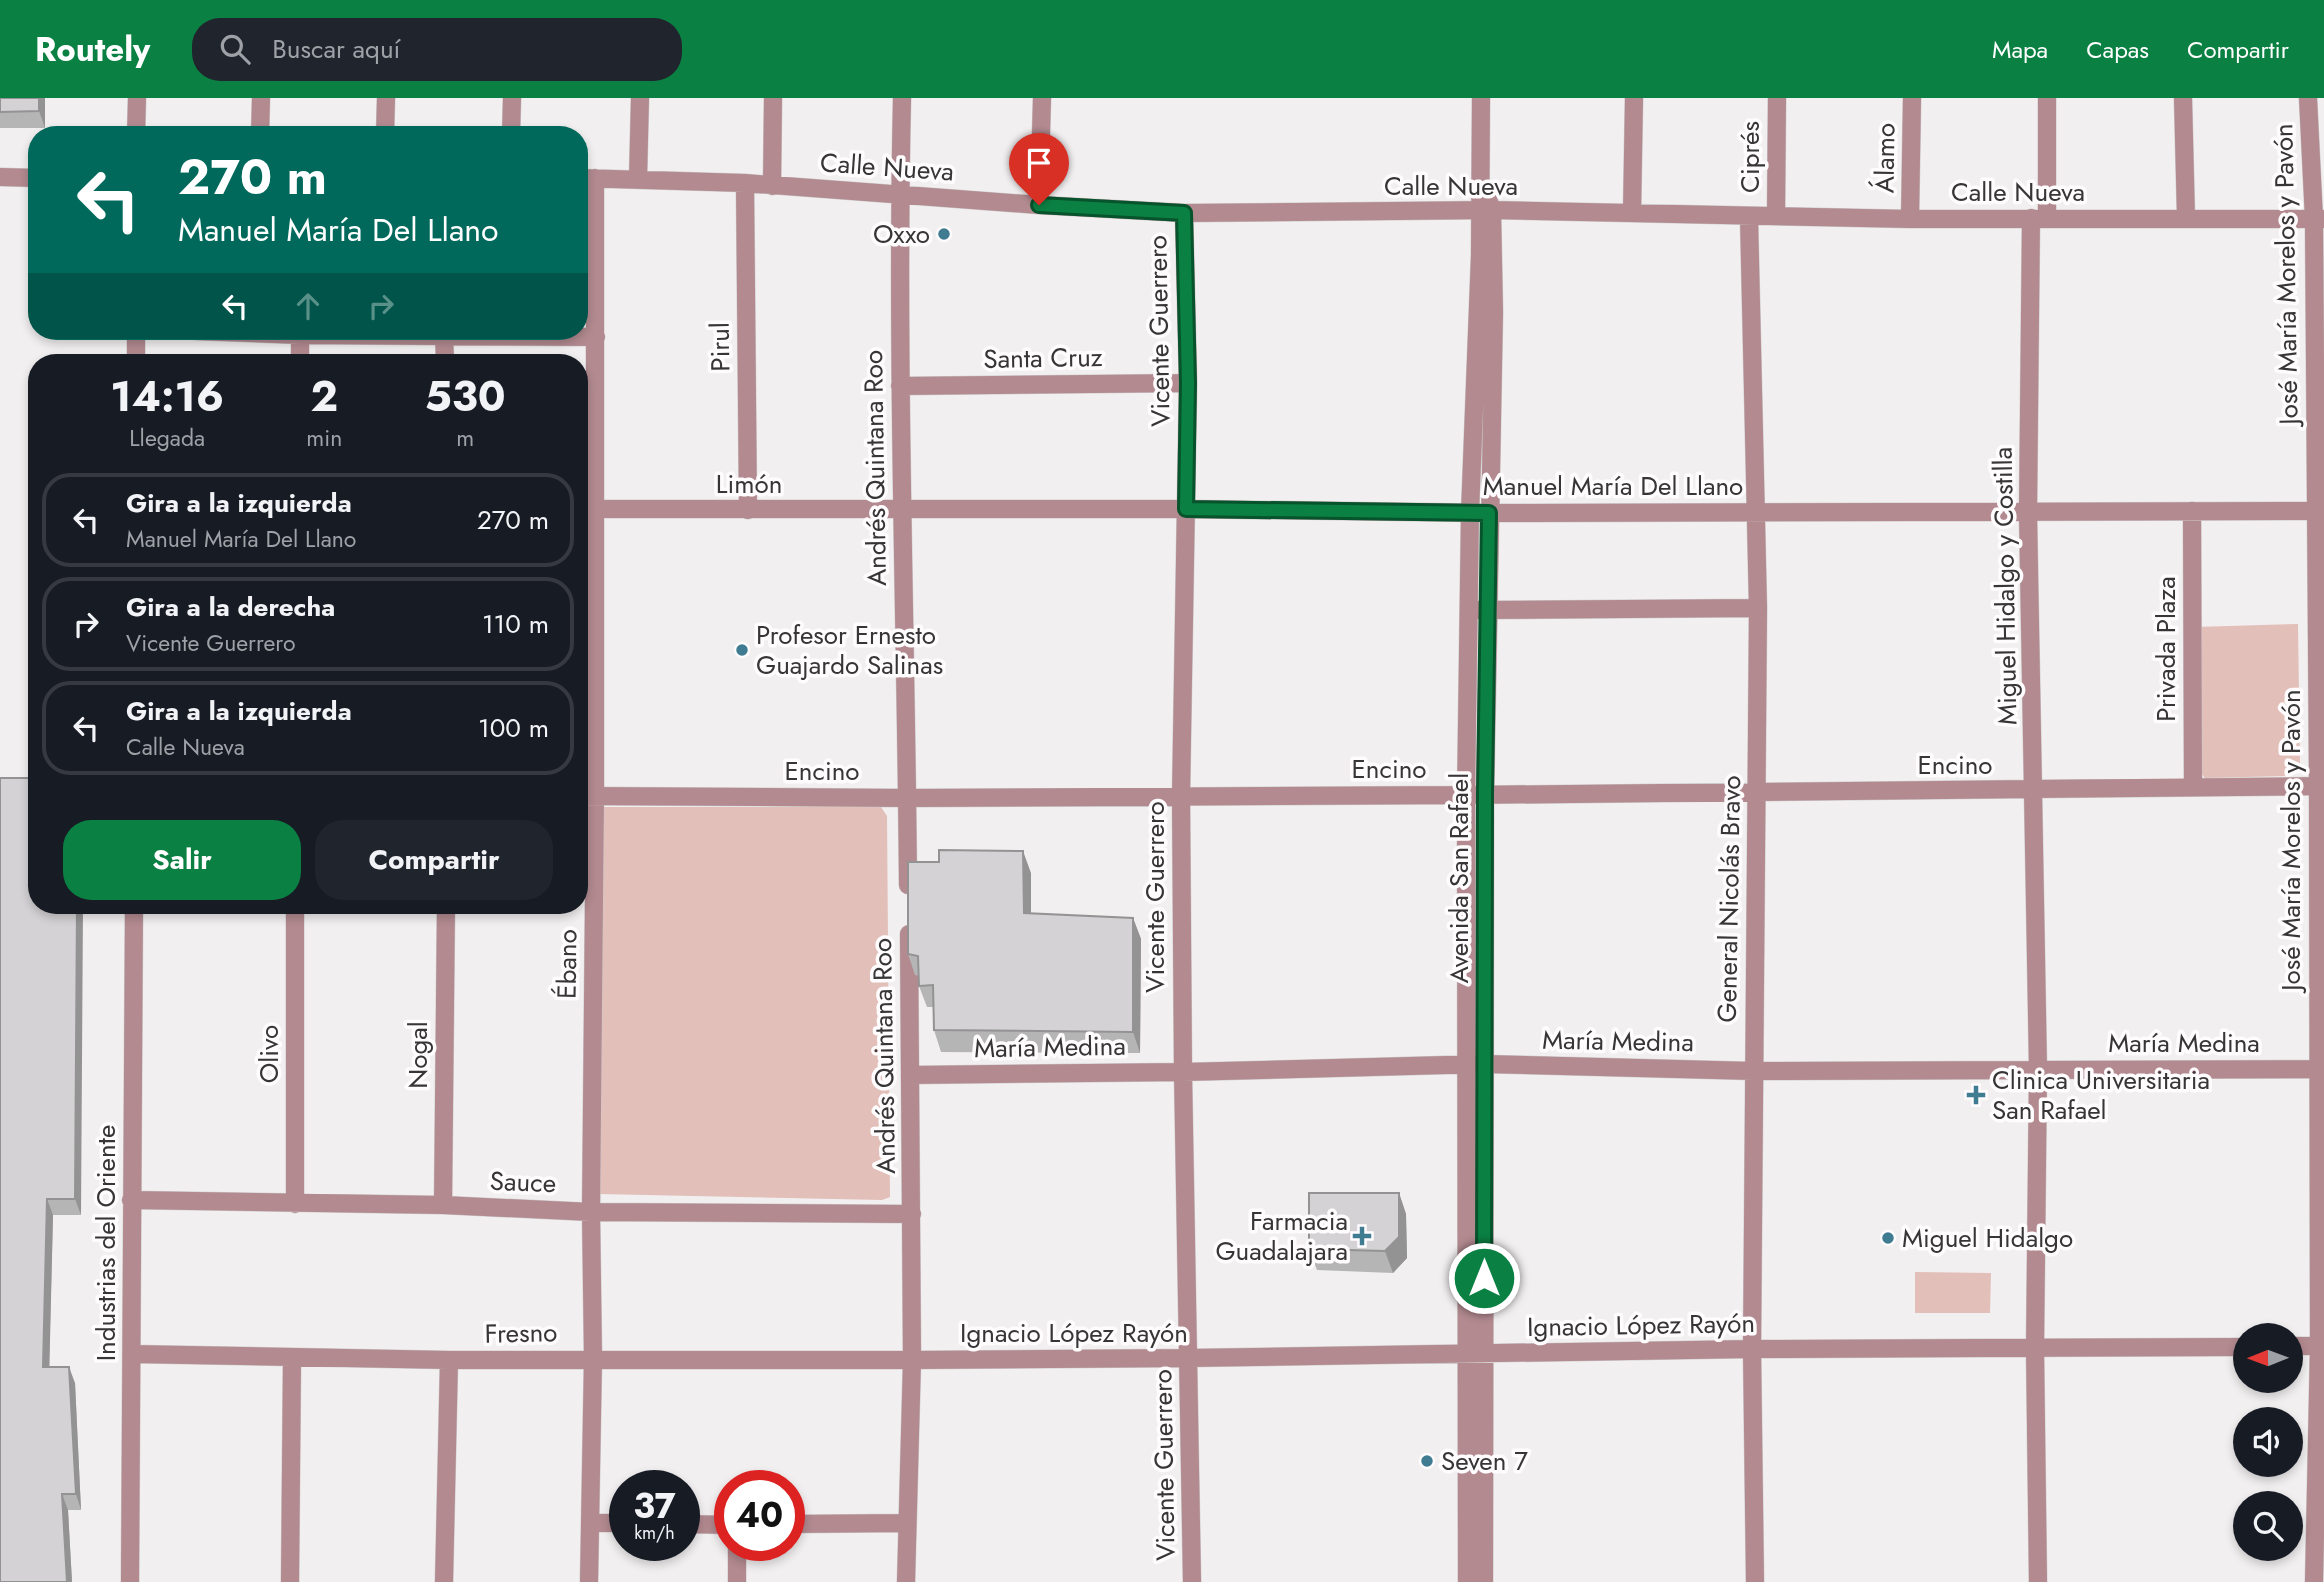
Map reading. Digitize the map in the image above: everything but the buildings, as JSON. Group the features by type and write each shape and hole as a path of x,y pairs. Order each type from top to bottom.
{"street":[{"path":"136,126 137,98"},
{"path":"260,126 261,98"},
{"path":"385,126 386,98"},
{"path":"511,126 512,98"},
{"path":"638,179 640,98"},
{"path":"772,186 773,98"},
{"name":"Andrés Quintana Roo","path":"902,98 900,386 912,1214 912,1360 906,1582"},
{"path":"1039,205 1042,98"},
{"name":"Avenida San Rafael","path":"1466,1582 1466,1354 1485,794 1494,312 1486,211 1480,176 1481,98"},
{"path":"1632,214 1634,98"},
{"name":"Ciprés","path":"1776,216 1777,98"},
{"name":"Álamo","path":"1910,219 1912,98"},
{"name":"Miguel Hidalgo y Costilla","path":"2038,1582 2035,1349 2038,1069 2028,513 2039,218 2047,98"},
{"path":"2183,98 2186,218"},
{"name":"José María Morelos y Pavón","path":"2308,98 2319,219 2322,1346 2314,1582"},
{"path":"0,177 28,178"},
{"name":"Calle Nueva","path":"588,178 745,183 1184,213 1486,211 1910,219 2319,219"},
{"name":"Pirul","path":"745,183 748,510"},
{"name":"Ébano","path":"588,196 596,337 596,509 588,764"},
{"name":"Avenida San Rafael","path":"1484,1582 1484,1353 1466,795 1470,513 1486,211"},
{"name":"Vicente Guerrero","path":"1184,213 1188,383 1181,796 1192,1582"},
{"name":"General Nicolás Bravo","path":"1749,217 1758,608 1752,1349 1755,1582"},
{"path":"588,337 596,337"},
{"name":"Santa Cruz","path":"900,386 1188,383"},
{"name":"Limón","path":"596,509 902,510"},
{"name":"Manuel María Del Llano","path":"902,510 1186,509 1470,513 2320,511"},
{"name":"Privada Plaza","path":"2192,511 2193,787"},
{"path":"1468,611 1487,608 1758,608"},
{"name":"Encino","path":"588,796 908,798 1466,795 2321,786"},
{"name":"Industrias del Oriente","path":"130,1582 134,914"},
{"name":"Olivo","path":"295,914 295,1204"},
{"name":"Nogal","path":"443,1205 446,914"},
{"name":"Ébano","path":"588,914 593,1358 589,1582"},
{"name":"María Medina","path":"910,1075 1476,1065 1753,1071 2320,1069"},
{"name":"Sauce","path":"131,1200 443,1205 590,1212 912,1214"},
{"path":"2303,1346 2322,1346"},
{"name":"Ignacio López Rayón","path":"912,1360 1188,1359 1752,1349 2233,1347"},
{"name":"Fresno","path":"132,1354 449,1360 912,1360"},
{"path":"290,1582 292,1357"},
{"path":"444,1582 449,1360"},
{"path":"590,1523 609,1523"},
{"path":"805,1524 907,1523"},
{"path":"737,1561 737,1582"}],"shaded area":[{"path":"2298,624 2300,764 2289,776 2205,778 2196,767 2195,627"},
{"path":"604,807 881,807 887,816 890,1197 882,1200 599,1194"},
{"path":"1915,1272 1991,1273 1990,1313 1915,1313"}],"place":[{"name":"Oxxo","path":"944,234"},
{"name":"Profesor Ernesto Guajardo Salinas","path":"742,650"},
{"name":"Clinica Universitaria San Rafael","path":"1976,1095"},
{"name":"Farmacia Guadalajara","path":"1362,1236"},
{"name":"Miguel Hidalgo","path":"1888,1238"},
{"name":"Seven 7","path":"1427,1461"}],"route":[{"path":"1039,205 1184,213 1188,383 1186,509 1489,513 1485,794 1484,1278"}]}
